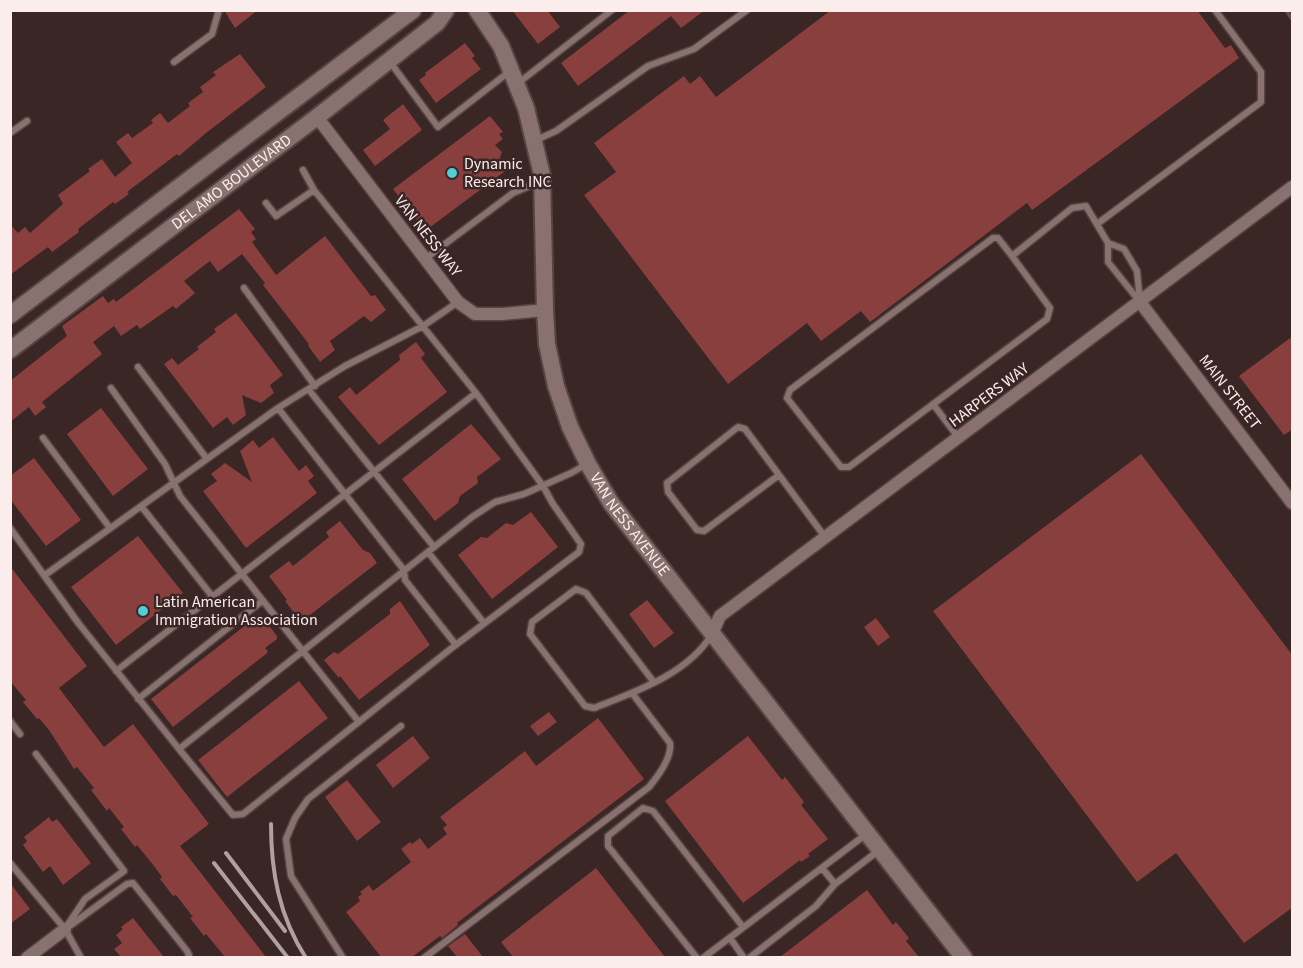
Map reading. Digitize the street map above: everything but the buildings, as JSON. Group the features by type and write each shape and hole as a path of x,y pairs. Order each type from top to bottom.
{"main road":[{"name":"DEL AMO BOULEVARD","path":"10,315 413,10"},
{"name":"DEL AMO BOULEVARD","path":"10,350 389,61 437,23 446,10"},
{"name":"VAN NESS AVENUE","path":"477,10 501,46 526,108 542,181 547,344 556,386 570,427 588,464 611,503 964,957"}],"street":[{"name":"VAN NESS WAY","path":"317,117 458,302 475,314 545,310"},
{"name":"HARPERS WAY","path":"712,634 720,616 1293,188"},
{"name":"MAIN STREET","path":"1140,302 1293,503"},
{"path":"27,957 65,929"}],"lane":[{"path":"174,62 212,34 219,10"},
{"path":"389,61 438,127 612,10"},
{"path":"534,141 556,131 648,66 694,49 747,10"},
{"path":"1097,224 1261,102 1261,72 1215,10"},
{"path":"10,133 27,121"},
{"path":"10,528 79,624 233,815 243,814 484,623 579,552 581,544 543,486 476,393 314,190 303,170"},
{"path":"425,259 513,193 542,181"},
{"path":"266,203 276,216 314,190"},
{"path":"1012,256 1072,208 1086,206 1108,243 1108,262 1140,302"},
{"path":"993,238 998,238 1012,256 1050,308 1047,319 849,467 841,467 787,398 790,390 993,238"},
{"path":"1108,243 1124,249 1137,271 1140,302"},
{"path":"244,288 315,386"},
{"path":"45,575 278,408 345,366 423,326 458,302"},
{"path":"138,367 207,459"},
{"path":"111,388 165,464 180,496 359,722"},
{"path":"309,390 434,547"},
{"path":"116,671 373,470 476,393"},
{"path":"933,404 958,438"},
{"path":"278,408 404,570 405,580 456,645"},
{"path":"780,475 704,531 696,530 668,492 667,483 738,428 745,429 780,475 825,537"},
{"path":"44,438 110,528"},
{"path":"179,749 472,517 495,502 524,494 588,464"},
{"path":"141,506 212,596"},
{"path":"428,552 484,623"},
{"path":"653,681 586,593 576,590 532,622 531,634 585,706 594,708 666,677 704,648 712,634"},
{"path":"138,699 262,601"},
{"path":"424,957 650,787 671,751 670,743 632,693"},
{"path":"10,721 20,734"},
{"path":"343,957 291,876 286,838 295,818 308,799 401,726"},
{"path":"36,754 124,871 85,899 65,929"},
{"path":"697,957 608,846 608,836 643,808 653,811 743,927"},
{"path":"703,957 867,833"},
{"path":"749,957 816,906 835,884 880,849"},
{"path":"10,863 65,929 81,957"},
{"path":"822,868 835,884"},
{"path":"65,929 127,884 133,883 187,951 188,957"},
{"path":"730,938 744,957"}],"waterway":[{"path":"1286,10 1292,19"}],"railway":[{"path":"271,824 278,893 289,926 306,958"},
{"path":"226,853 285,931"},
{"path":"214,863 288,958"}],"place":[{"name":"Dynamic Research INC","path":"452,173"},
{"name":"Latin American Immigration Association","path":"143,611"}]}
